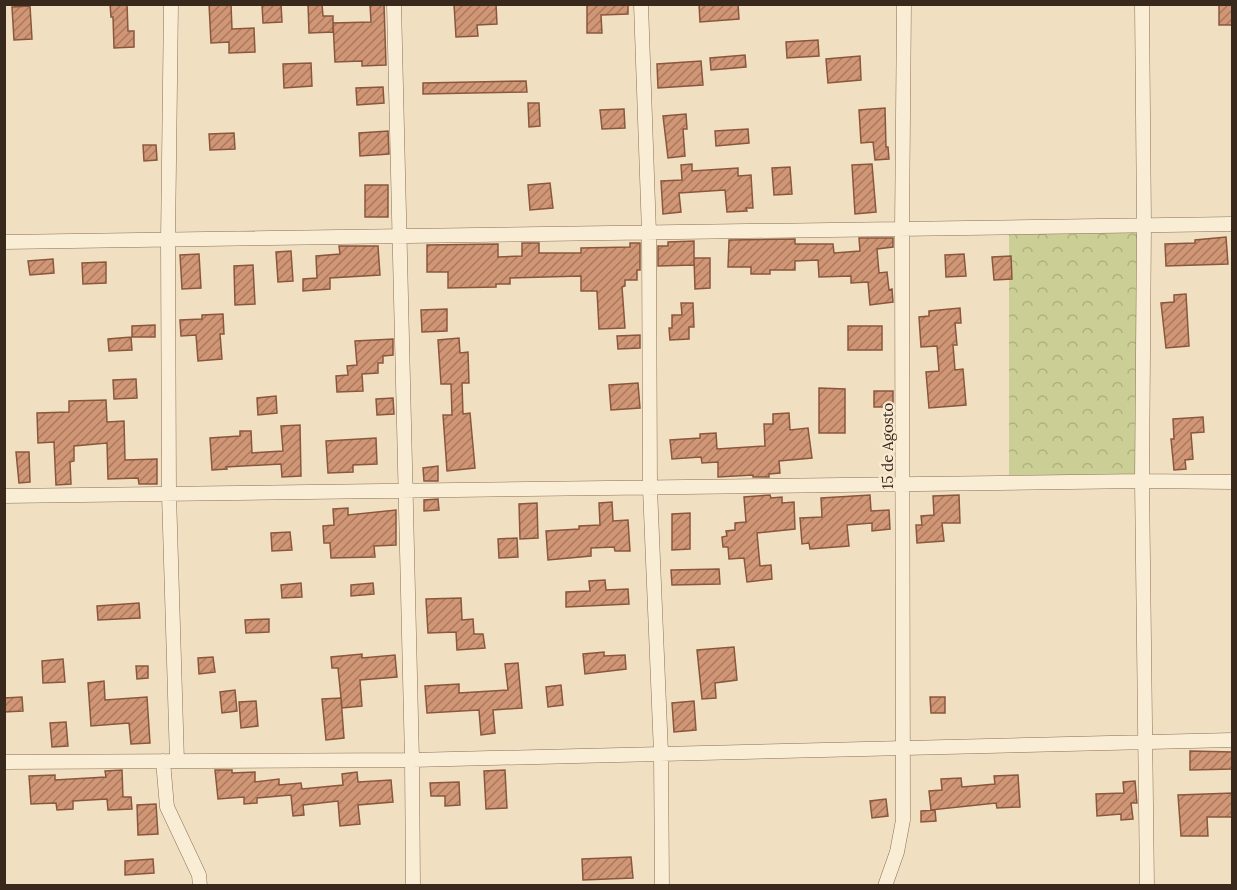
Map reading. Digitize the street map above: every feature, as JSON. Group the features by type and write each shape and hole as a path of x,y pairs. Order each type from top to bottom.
{"street":[{"path":"171,4 168,240 170,761 167,807 199,875 200,885"},
{"path":"394,4 413,885"},
{"path":"641,4 649,233 650,488 661,753 662,885"},
{"name":"15 de Agosto","path":"885,885 897,852 903,820 904,4"},
{"path":"1142,4 1144,225 1142,481 1148,885"},
{"path":"4,242 1233,224"},
{"path":"4,496 1142,481 1233,482"},
{"path":"4,762 412,760 1233,740"}],"green space":[{"path":"1009,232 1141,232 1138,475 1009,475"}],"building":[{"path":"110,4 127,4 128,31 134,31 134,47 114,48 113,17 111,17"},
{"path":"209,4 231,4 232,29 254,28 255,52 229,53 229,42 211,43"},
{"path":"262,4 281,4 282,22 263,23"},
{"path":"308,4 322,4 323,16 333,16 333,32 309,33"},
{"path":"370,4 384,4 386,65 362,66 362,61 335,62 333,23 371,22"},
{"path":"454,4 496,4 497,24 477,25 478,36 456,37"},
{"path":"587,4 628,4 628,14 601,15 602,33 587,33"},
{"path":"699,4 738,4 739,19 700,22"},
{"path":"1219,4 1233,4 1233,25 1219,25"},
{"path":"30,6 32,39 14,40 12,7"},
{"path":"818,40 819,56 787,58 786,42"},
{"path":"745,55 746,67 711,70 710,58"},
{"path":"860,56 861,80 828,83 826,59"},
{"path":"701,61 703,85 658,88 657,64"},
{"path":"311,63 312,86 284,88 283,64"},
{"path":"526,81 527,92 423,94 423,83"},
{"path":"383,87 384,103 357,105 356,88"},
{"path":"528,103 539,103 540,126 529,127"},
{"path":"885,108 886,147 888,147 889,159 875,160 873,142 861,143 859,110"},
{"path":"624,109 625,128 602,129 600,110"},
{"path":"686,114 687,129 683,129 685,156 668,158 663,116"},
{"path":"748,129 749,143 716,146 715,131"},
{"path":"388,131 389,154 360,156 359,133"},
{"path":"234,133 235,149 210,150 209,134"},
{"path":"143,145 156,145 157,160 144,161"},
{"path":"692,164 692,171 738,168 738,176 751,175 753,208 746,208 747,211 727,212 725,190 679,193 681,212 663,214 661,181 682,180 681,165"},
{"path":"872,164 876,212 855,214 852,165"},
{"path":"790,167 792,194 774,195 772,168"},
{"path":"550,183 553,208 530,210 528,185"},
{"path":"365,185 388,185 388,217 365,217"},
{"path":"1226,237 1228,264 1166,266 1165,244 1195,243 1195,240"},
{"path":"859,238 893,238 893,247 877,249 879,273 887,272 893,302 870,305 868,282 851,283 851,276 819,277 818,260 795,261 795,270 770,270 770,274 751,274 751,267 728,267 729,240 795,239 795,244 833,244 834,253 860,251"},
{"path":"694,241 694,258 710,258 710,288 695,289 694,259 694,265 658,266 658,246 668,246 668,242"},
{"path":"522,243 539,243 539,253 581,253 581,248 630,247 630,243 640,243 640,270 637,270 637,280 625,280 625,286 622,287 625,328 599,329 597,291 581,291 581,276 510,278 510,284 496,284 496,287 448,288 448,272 427,272 427,245 498,244 498,257 522,256"},
{"path":"339,246 378,246 380,275 330,278 330,289 303,291 303,279 317,278 316,256 340,254"},
{"path":"291,251 293,281 278,282 276,252"},
{"path":"199,254 201,288 182,289 180,255"},
{"path":"964,254 966,276 946,277 945,255"},
{"path":"1011,256 1012,279 994,280 992,257"},
{"path":"53,259 54,273 30,275 28,261"},
{"path":"106,262 106,283 83,284 82,263"},
{"path":"253,265 255,304 235,305 234,266"},
{"path":"1186,294 1189,346 1166,348 1161,303 1174,302 1174,295"},
{"path":"681,303 693,303 694,327 689,327 689,339 670,340 669,328 672,328 672,315 682,315"},
{"path":"960,308 961,323 955,323 957,345 953,345 955,370 963,369 966,405 929,408 926,372 939,371 937,346 921,347 919,317 929,316 929,311"},
{"path":"447,309 447,331 422,332 421,310"},
{"path":"223,314 224,334 220,334 222,359 198,361 196,335 181,336 180,320 202,319 202,315"},
{"path":"155,325 155,337 132,337 132,326"},
{"path":"848,326 882,326 882,350 848,350"},
{"path":"640,335 640,348 618,349 617,336"},
{"path":"131,337 132,350 109,351 108,339"},
{"path":"459,338 460,353 468,352 469,383 462,383 463,414 470,413 475,468 447,471 443,415 452,415 451,384 441,384 438,340"},
{"path":"393,339 393,355 383,356 383,363 378,363 378,373 362,374 363,391 337,392 336,376 348,375 347,366 357,365 355,341"},
{"path":"136,379 137,398 114,399 113,380"},
{"path":"638,383 640,408 611,410 609,385"},
{"path":"819,388 845,389 845,433 819,433"},
{"path":"874,391 893,391 893,407 874,407"},
{"path":"276,396 277,413 258,415 257,398"},
{"path":"393,398 394,414 377,415 376,399"},
{"path":"106,400 107,422 124,421 125,460 157,459 157,484 139,484 138,478 108,479 107,443 74,446 74,461 70,462 71,484 56,485 54,442 38,443 37,413 69,412 69,401"},
{"path":"789,413 790,430 808,428 812,458 779,461 780,473 769,474 769,477 753,477 753,475 718,477 718,462 702,463 701,457 672,459 670,440 700,438 700,434 716,433 717,449 765,446 764,424 773,424 773,414"},
{"path":"1203,417 1204,432 1191,433 1193,459 1185,460 1186,469 1174,470 1171,439 1174,439 1173,419"},
{"path":"300,425 301,476 282,477 281,464 212,470 210,438 240,436 240,431 251,431 252,453 283,451 281,426"},
{"path":"376,438 377,464 353,465 353,472 328,473 326,441"},
{"path":"16,452 29,452 30,482 19,483"},
{"path":"438,466 438,481 424,481 423,468"},
{"path":"770,495 771,498 782,497 782,503 794,502 795,529 757,533 760,566 771,565 772,579 747,582 744,558 729,559 728,547 723,547 722,537 727,536 726,531 735,530 735,523 746,522 744,497"},
{"path":"870,495 871,511 889,510 890,529 872,531 872,523 847,525 849,546 810,549 809,543 802,544 800,518 822,517 821,498"},
{"path":"959,495 960,523 942,523 944,541 917,543 916,525 922,525 921,516 934,515 933,496"},
{"path":"438,499 439,510 424,511 424,500"},
{"path":"612,502 613,521 628,520 630,551 615,551 614,547 591,548 591,556 548,560 546,531 600,525 599,503"},
{"path":"537,503 538,538 520,539 519,504"},
{"path":"348,508 348,515 396,510 396,545 374,546 375,557 331,558 330,543 324,543 323,526 334,525 333,509"},
{"path":"690,513 690,549 672,550 672,514"},
{"path":"290,532 292,550 272,551 271,533"},
{"path":"517,538 518,557 499,558 498,539"},
{"path":"719,569 720,584 672,585 671,570"},
{"path":"605,580 606,590 628,589 629,604 566,607 566,592 590,591 589,581"},
{"path":"301,583 302,597 282,598 281,585"},
{"path":"373,583 374,594 351,596 351,585"},
{"path":"461,598 462,620 473,619 474,634 483,634 485,648 457,650 456,632 428,633 426,599"},
{"path":"139,603 140,618 98,620 97,606"},
{"path":"269,619 269,632 246,633 245,620"},
{"path":"734,647 737,680 715,683 716,698 702,699 697,650"},
{"path":"604,652 604,656 625,655 626,669 585,674 583,654"},
{"path":"362,654 362,658 395,655 397,677 360,680 362,706 342,708 338,668 332,668 331,657"},
{"path":"213,657 215,672 199,674 198,658"},
{"path":"63,659 65,682 43,683 42,661"},
{"path":"518,663 522,708 493,710 495,733 481,735 479,710 427,713 425,686 459,684 459,693 508,690 505,664"},
{"path":"136,666 148,666 148,678 137,679"},
{"path":"104,681 105,700 147,697 150,743 131,744 129,723 91,726 88,683"},
{"path":"561,685 563,705 548,707 546,687"},
{"path":"235,690 237,711 222,713 220,692"},
{"path":"22,697 23,711 4,712 4,698"},
{"path":"930,697 945,697 945,713 931,713"},
{"path":"341,698 344,738 326,740 322,699"},
{"path":"256,701 258,726 241,728 239,702"},
{"path":"694,701 696,730 674,732 672,703"},
{"path":"66,722 68,746 52,747 50,723"},
{"path":"1190,751 1233,752 1233,769 1190,770"},
{"path":"122,770 123,797 131,797 132,809 108,810 107,799 73,801 73,809 57,810 56,803 31,804 29,776 55,775 55,780 106,777 105,771"},
{"path":"215,770 232,770 232,773 255,772 255,782 279,779 279,785 301,783 302,789 343,785 342,774 357,772 358,782 391,780 393,802 358,805 360,824 340,826 338,801 303,805 304,815 293,816 291,795 257,798 257,803 244,804 244,797 218,799"},
{"path":"505,770 507,808 486,809 484,771"},
{"path":"1018,775 1020,807 997,808 996,803 931,810 929,791 942,790 941,779 961,778 962,787 995,784 994,776"},
{"path":"1135,781 1137,803 1131,803 1133,819 1121,820 1121,814 1097,816 1096,794 1124,793 1123,782"},
{"path":"459,782 460,805 445,806 445,796 431,796 430,783"},
{"path":"1233,793 1233,817 1207,817 1208,836 1181,836 1178,795"},
{"path":"886,799 888,816 872,818 870,801"},
{"path":"156,804 158,834 138,835 137,805"},
{"path":"935,810 936,821 921,822 921,811"},
{"path":"631,857 633,878 583,880 582,859"},
{"path":"153,859 154,873 125,875 125,861"}]}
